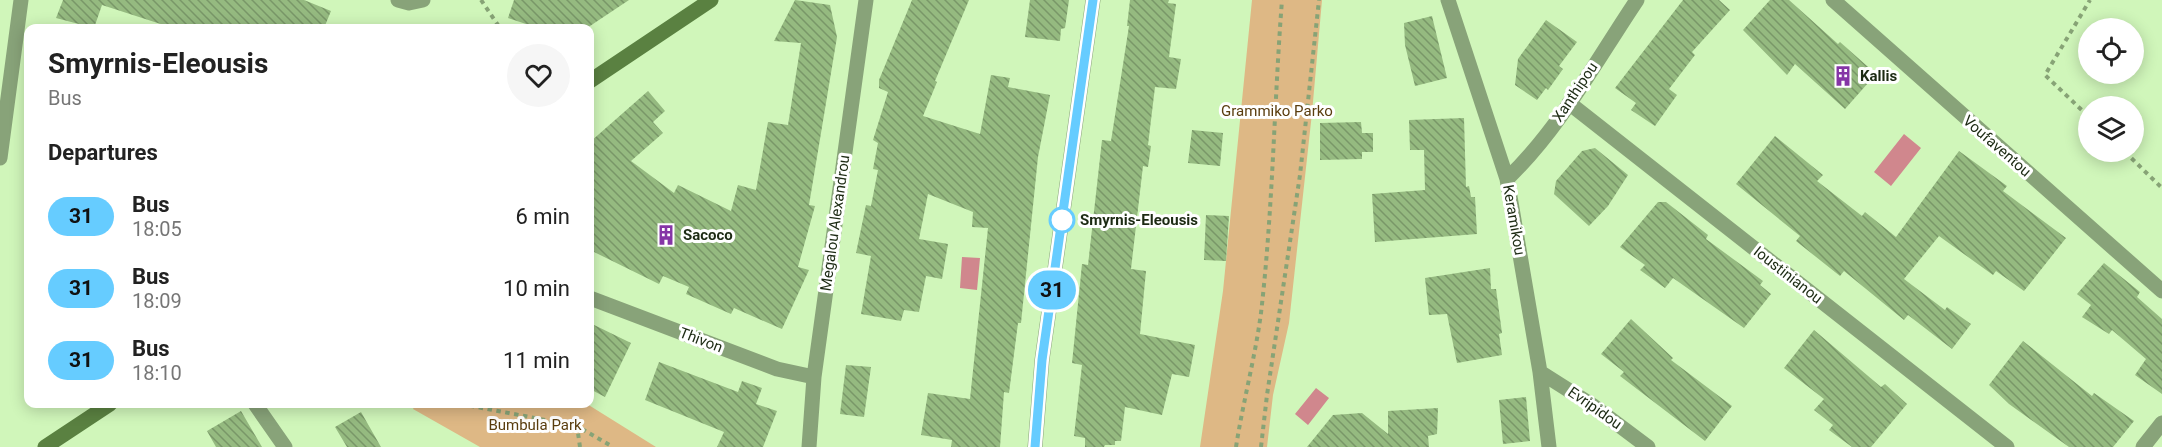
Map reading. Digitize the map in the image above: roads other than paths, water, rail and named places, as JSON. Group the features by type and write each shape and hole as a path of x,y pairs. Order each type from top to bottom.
{"street":[{"path":"0,158 21,0"},
{"path":"398,0 409,3 423,0"},
{"path":"594,78 711,0"},
{"name":"Megalou Alexandrou","path":"809,447 814,377 866,0"},
{"path":"1035,447 1044,348 1093,0"},
{"name":"Keramikou","path":"1448,0 1507,179 1540,372 1550,447"},
{"name":"Xanthipou","path":"1507,179 1525,161 1569,103 1636,0"},
{"name":"Voufaventou","path":"1833,0 2162,291"},
{"name":"Ioustinianou","path":"1569,103 2007,447"},
{"name":"Thivon","path":"594,300 777,369 814,377"},
{"name":"Evripidou","path":"1540,372 1592,405 1648,447"},
{"path":"45,447 104,408"},
{"path":"258,408 285,447"},
{"path":"2143,447 2162,423"}],"place":[{"name":"Kallis","path":"1843,76"},
{"name":"Smyrnis-Eleousis","path":"1062,220"},
{"name":"Sacoco","path":"666,235"}],"park label":[{"name":"Grammiko Parko","path":"1277,111"},
{"name":"Bumbula Park","path":"535,425"}]}
